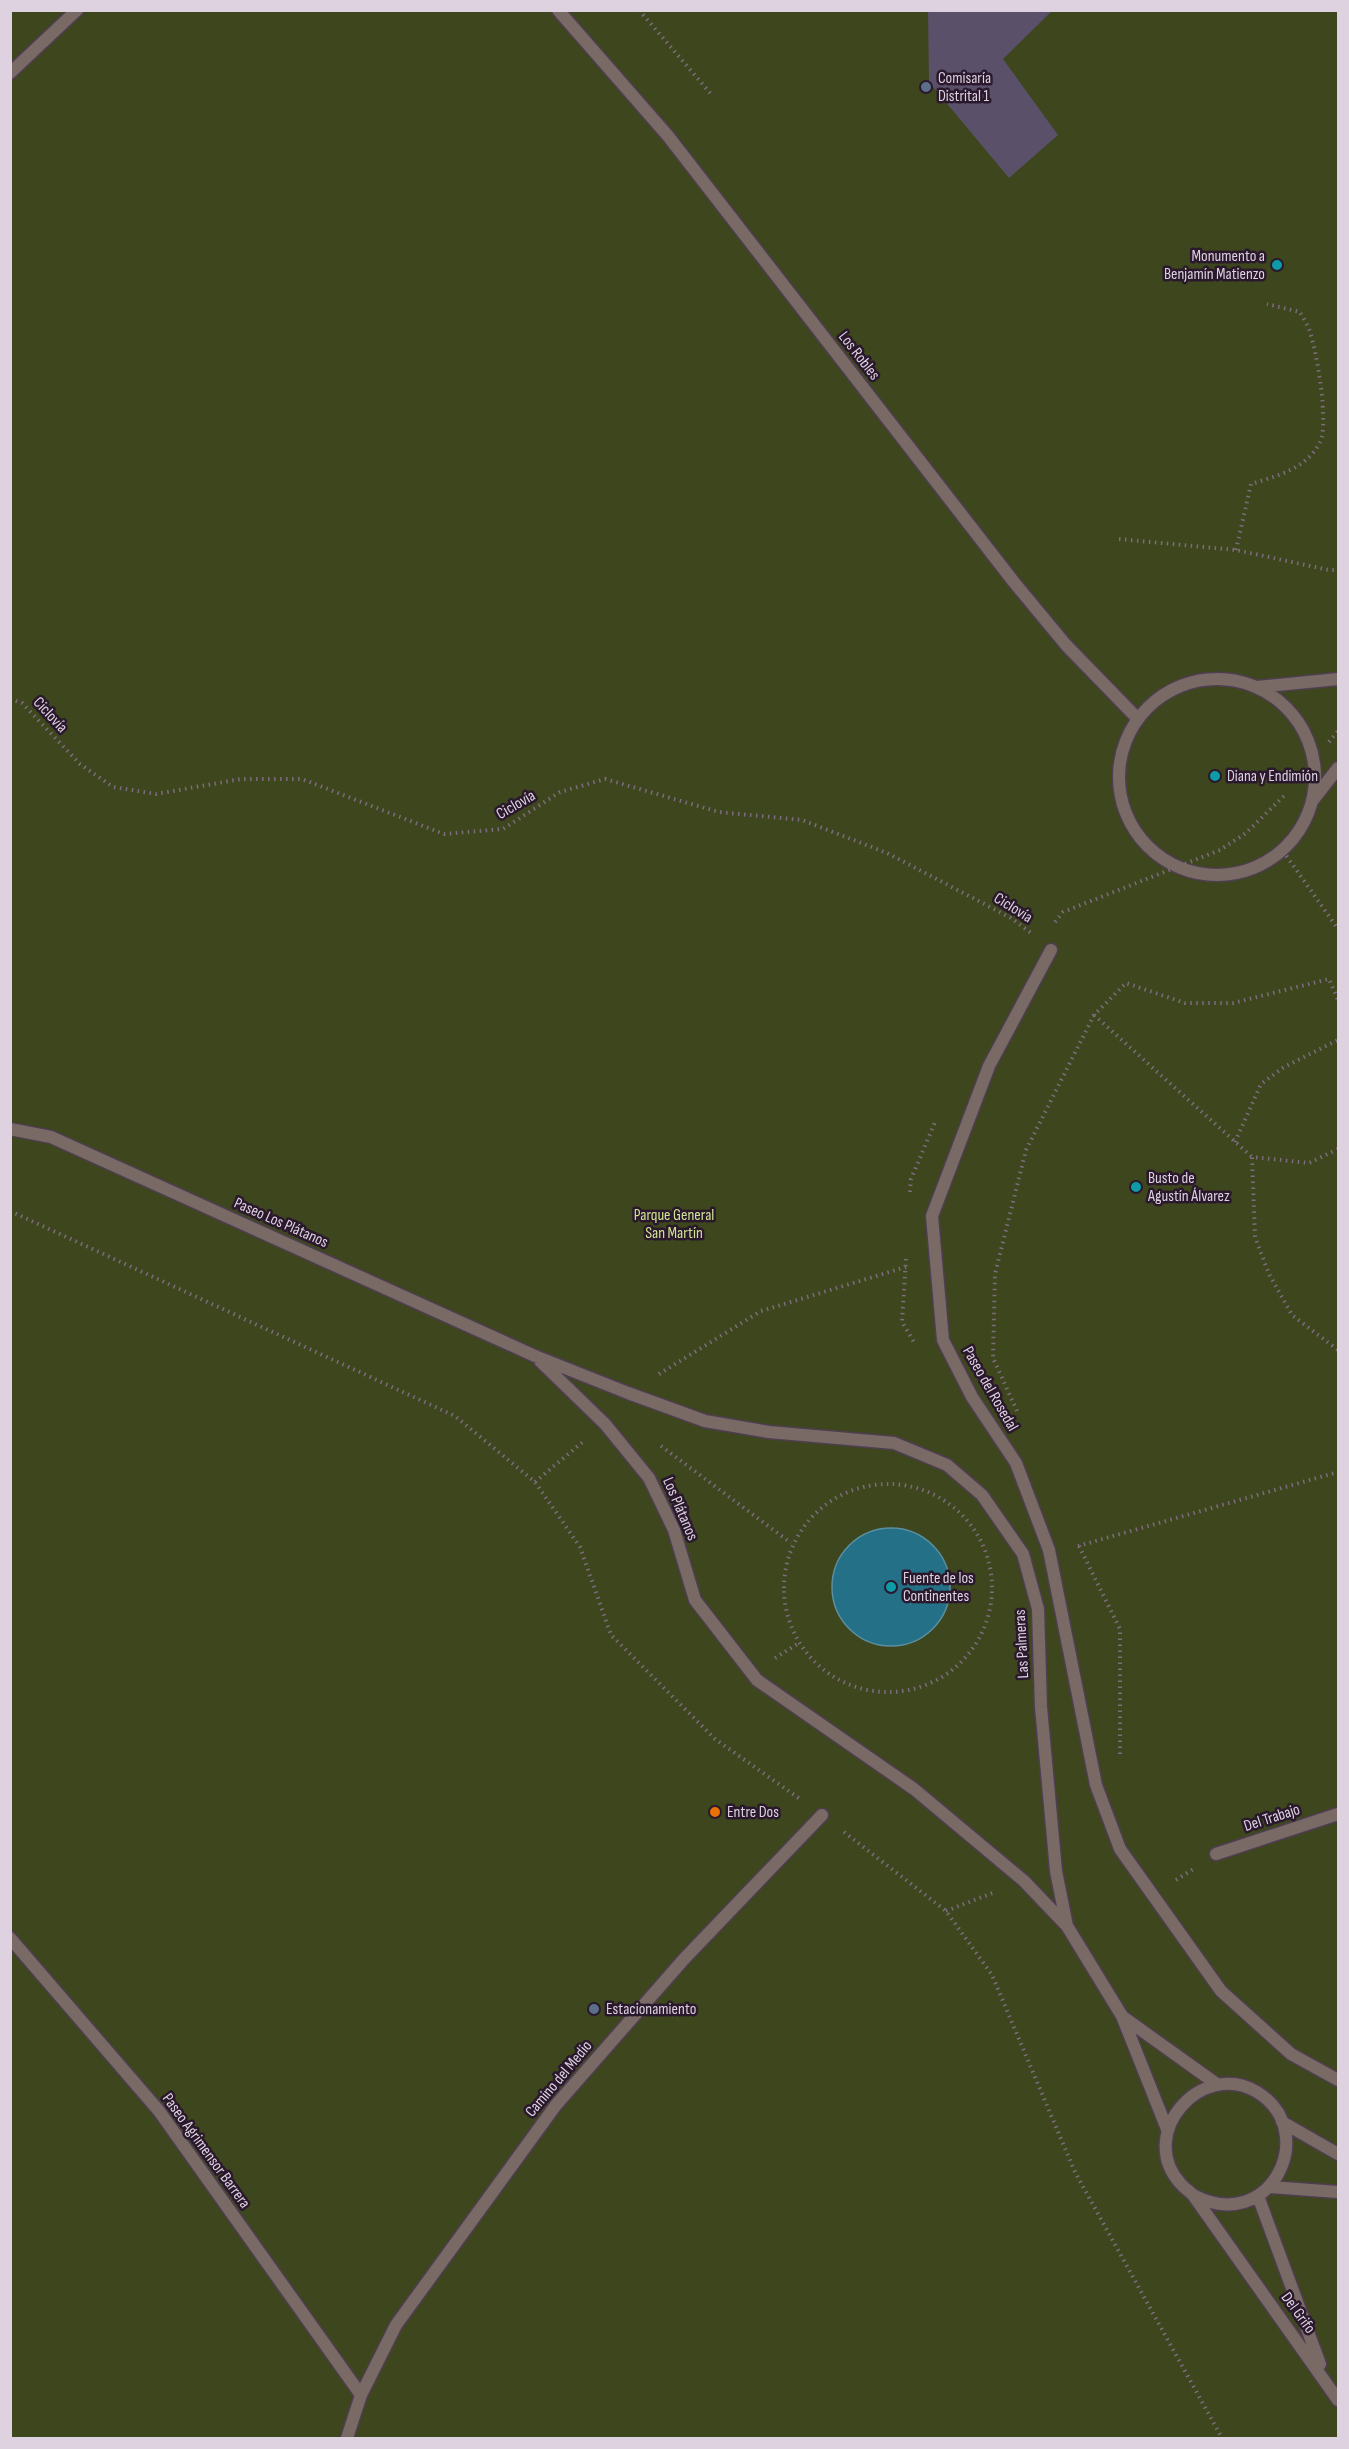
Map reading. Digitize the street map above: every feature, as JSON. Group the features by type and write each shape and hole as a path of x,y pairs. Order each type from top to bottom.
{"street":[{"path":"10,73 77,10"},
{"name":"Los Robles","path":"558,10 668,136 1013,581 1066,645 1137,718"},
{"path":"1313,800 1310,744 1298,721 1280,701 1257,687 1225,678 1192,681 1161,694 1137,718 1125,740 1118,766 1123,807 1143,843 1176,867 1199,874 1229,875 1258,867 1283,851 1302,828 1313,800 1338,768"},
{"path":"1257,687 1338,678"},
{"name":"Paseo del Rosedal","path":"1051,950 989,1066 932,1216 943,1340 972,1397 1016,1464 1048,1550 1096,1785 1120,1849 1221,1991 1291,2054 1338,2080"},
{"name":"Paseo Los Plátanos","path":"10,1129 51,1137 535,1356"},
{"path":"535,1356 627,1393"},
{"name":"Los Plátanos","path":"535,1356 605,1424 649,1478 674,1530 695,1600 757,1680 914,1789"},
{"name":"Las Palmeras","path":"627,1393 705,1421 769,1432 894,1443 947,1466 982,1495 1023,1554 1038,1609 1041,1707 1056,1871 1067,1926"},
{"name":"Las Palmeras","path":"914,1789 1024,1881 1067,1926 1122,2016 1167,2129"},
{"name":"Del Trabajo","path":"1216,1854 1338,1814"},
{"name":"Camino del Medio","path":"347,2439 361,2395 396,2325 556,2105 684,1959 822,1815"},
{"name":"Paseo Agrimensor Barrera","path":"10,1938 159,2111 361,2395"},
{"name":"Las Palmeras","path":"1122,2016 1218,2085"},
{"path":"1218,2085 1238,2085 1257,2092 1272,2105 1282,2122 1287,2145 1282,2168 1270,2187 1246,2202 1232,2205 1205,2201 1193,2195 1179,2182 1169,2166 1165,2148 1167,2129 1175,2112 1186,2099 1201,2089 1218,2085"},
{"path":"1282,2122 1338,2154"},
{"path":"1270,2187 1338,2192"},
{"name":"Del Grifo","path":"1193,2195 1326,2379"},
{"name":"Del Grifo","path":"1258,2196 1326,2379"},
{"path":"1326,2379 1338,2400"}],"path":[{"path":"639,10 711,94"},
{"path":"1236,550 1251,484 1289,472 1306,460 1320,442 1323,422 1322,393 1310,332 1300,312 1267,304"},
{"path":"1119,539 1236,550 1338,570"},
{"name":"Ciclovía","path":"10,699 22,703 80,764 113,787 156,794 241,779 302,780 444,834 503,829 560,792 605,779 719,812 802,820 887,853 1011,918 1051,950"},
{"name":"Ciclovía","path":"1040,940 1063,912 1220,850 1246,833 1275,807 1338,730"},
{"path":"1283,851 1338,929"},
{"path":"1022,1420 993,1358 995,1274 1026,1150 1094,1015 1126,983 1185,1003 1233,1002 1329,979 1338,1000"},
{"path":"1094,1015 1252,1156 1309,1163 1338,1149"},
{"path":"1235,1142 1261,1084 1284,1067 1338,1040"},
{"path":"1252,1156 1255,1237 1269,1274 1292,1315 1338,1350"},
{"path":"10,1211 455,1416 535,1482 580,1547 611,1635 715,1739 822,1815 946,1911 992,1975 1075,2172 1222,2439"},
{"path":"627,1393 760,1311 905,1267 936,1265"},
{"path":"535,1482 605,1424"},
{"path":"652,1439 791,1543"},
{"path":"1078,1546 1338,1472"},
{"path":"883,1482 918,1487 951,1503 976,1530 990,1563 993,1596 986,1628 969,1656 944,1677 924,1686 913,1690 881,1693 849,1685 821,1668 799,1643 785,1610 784,1573 791,1543 817,1510 847,1490 883,1482"},
{"path":"1074,1536 1120,1629 1120,1768"},
{"path":"1152,1896 1216,1854"},
{"path":"946,1911 1024,1881"}],"green space":[{"name":"Parque General San Martín","path":"11,11 1338,11 1338,2438 11,2438"}],"water":[{"path":"891,1528 914,1533 933,1545 945,1564 950,1587 945,1610 933,1629 914,1641 891,1646 868,1641 849,1629 837,1610 832,1587 837,1564 849,1545 868,1533"}],"building":[{"path":"928,10 1053,10 1003,59 1058,135 1009,178 929,82"}],"place":[{"name":"Comisaría Distrital 1","path":"926,87"},
{"name":"Monumento a Benjamín Matienzo","path":"1277,265"},
{"name":"Diana y Endimión","path":"1215,776"},
{"name":"Busto de Agustín Álvarez","path":"1136,1187"},
{"name":"Fuente de los Continentes","path":"891,1587"},
{"name":"Entre Dos","path":"715,1812"},
{"name":"Estacionamiento","path":"594,2009"}]}
